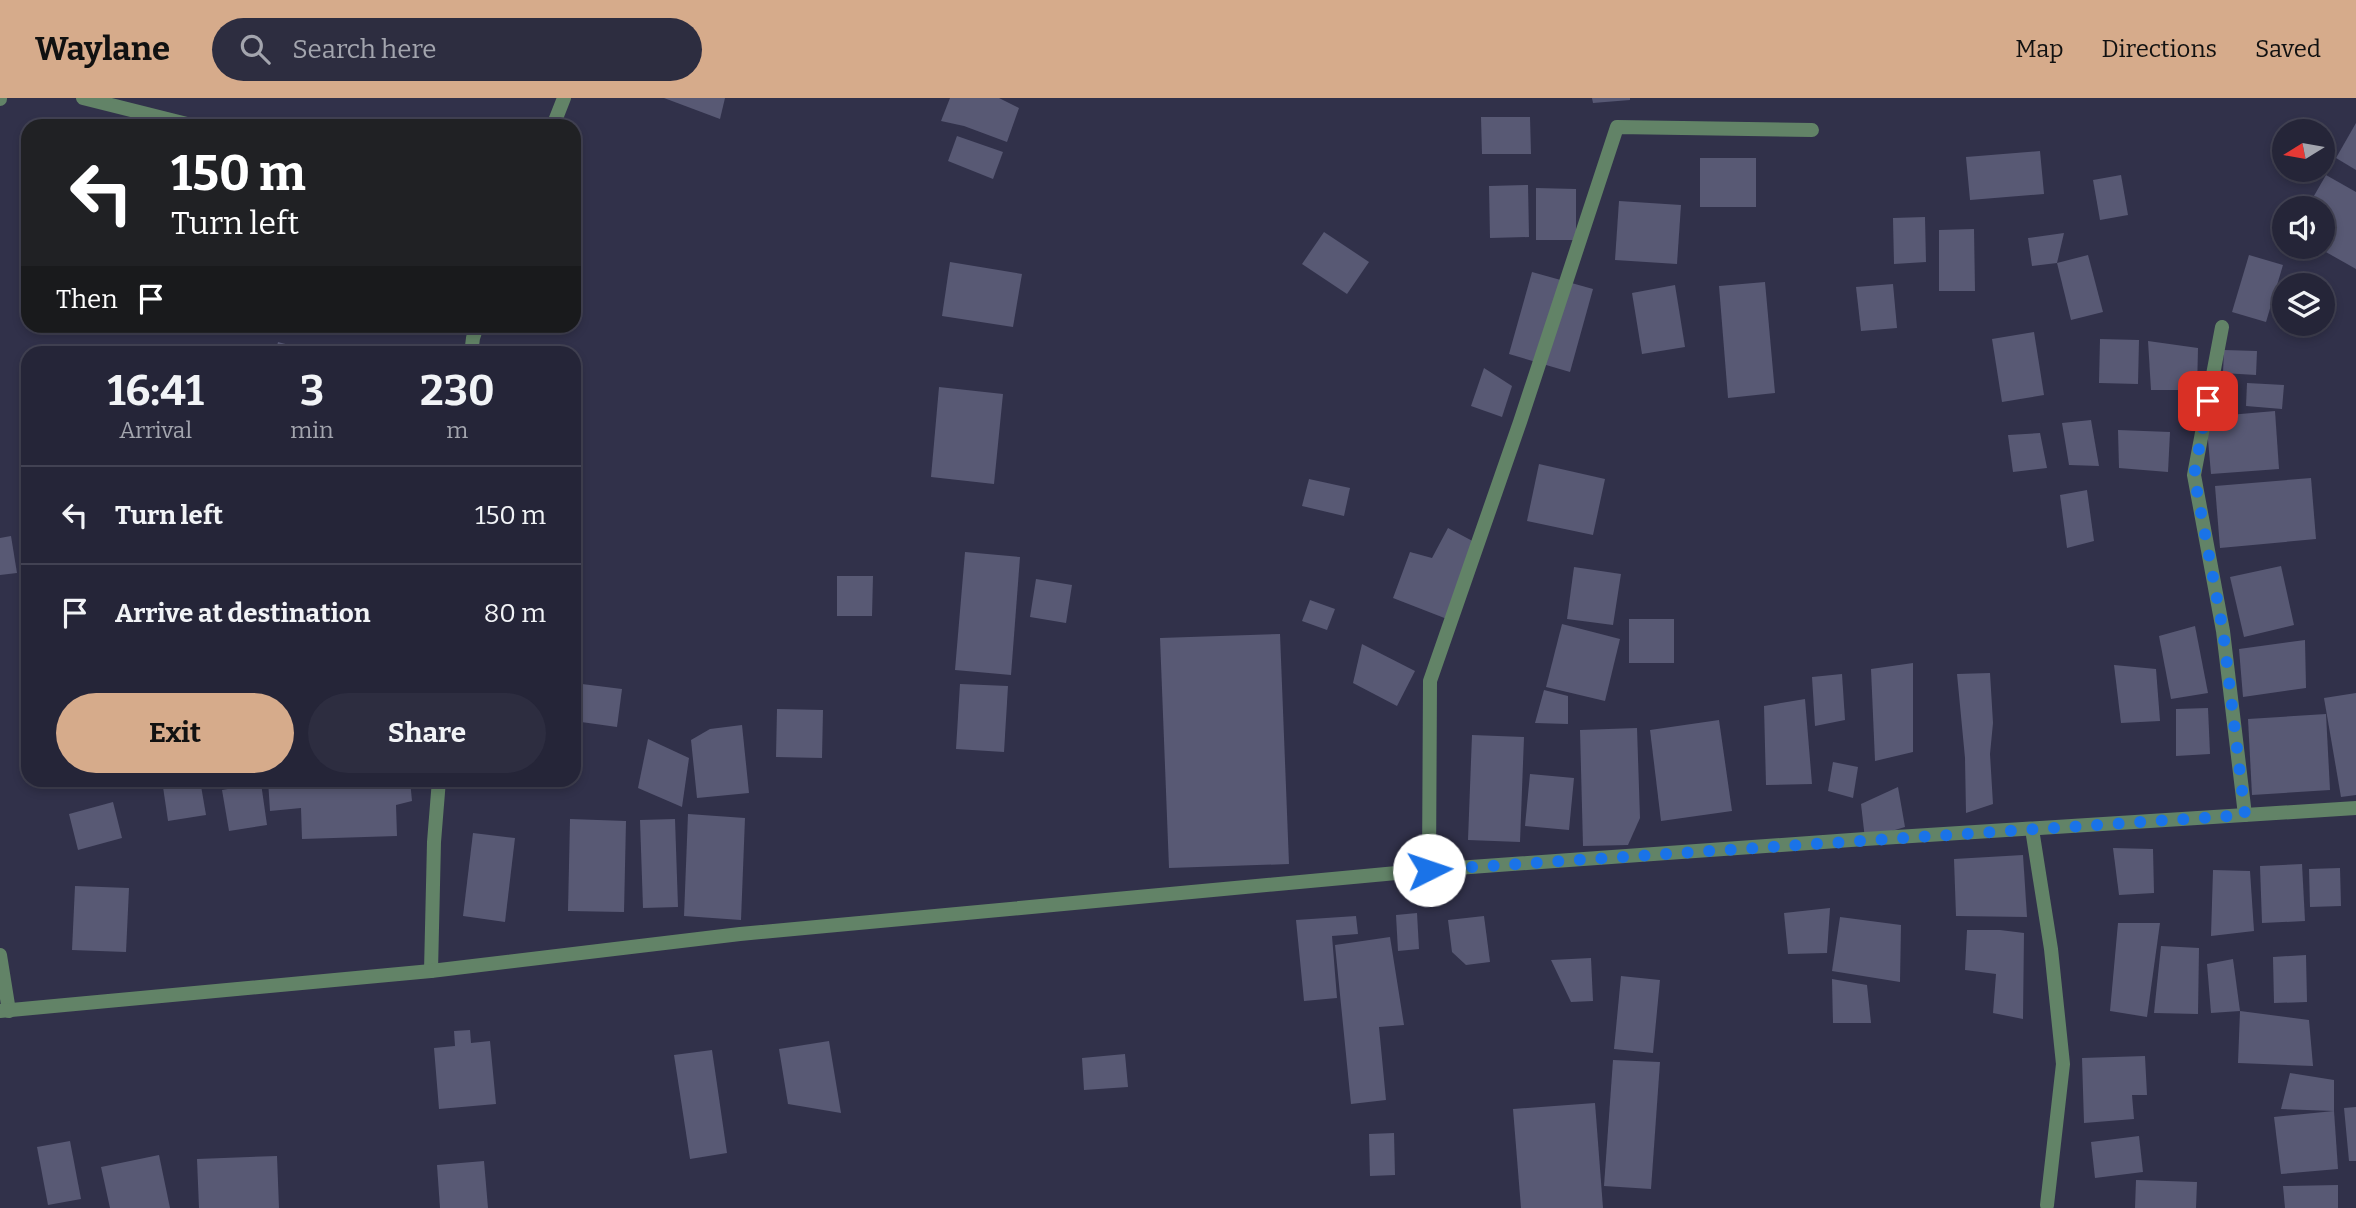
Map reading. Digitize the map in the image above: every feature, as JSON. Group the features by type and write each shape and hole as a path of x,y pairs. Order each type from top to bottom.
{"street":[{"path":"83,98 167,119"},
{"path":"556,119 564,98"},
{"path":"1429,870 1430,681 1520,422 1617,127 1812,130"},
{"path":"2222,327 2194,475 2223,631 2245,815"},
{"path":"431,971 434,842 438,787"},
{"path":"0,955 4,1011 431,971 740,934 1429,870 2356,808"},
{"path":"2032,828 2051,949 2063,1064 2047,1205"}],"building":[{"path":"664,98 725,98 720,119"},
{"path":"950,98 999,98 1019,108 1007,142 964,126 941,121"},
{"path":"1592,98 1630,98 1630,100 1593,103"},
{"path":"1481,117 1530,117 1531,154 1482,154"},
{"path":"2356,123 2356,170 2336,158"},
{"path":"957,136 1003,152 993,179 948,161"},
{"path":"2040,151 2044,194 1970,200 1966,157"},
{"path":"1700,158 1756,158 1756,207 1700,207"},
{"path":"2121,175 2128,215 2100,220 2093,180"},
{"path":"2335,180 2356,192 2356,269 2335,257 2335,196 2314,196 2322,182"},
{"path":"1528,185 1529,237 1490,238 1489,186"},
{"path":"1536,188 1576,189 1576,240 1536,240"},
{"path":"1619,201 1681,205 1677,264 1615,260"},
{"path":"1925,217 1926,262 1894,264 1893,218"},
{"path":"1974,229 1975,291 1939,291 1939,230"},
{"path":"1324,232 1369,262 1347,294 1302,264"},
{"path":"2064,233 2057,263 2032,266 2028,238"},
{"path":"2088,255 2103,312 2071,320 2057,263"},
{"path":"2249,255 2283,265 2281,273 2272,273 2272,302 2266,322 2232,312"},
{"path":"950,262 1022,274 1013,327 942,316"},
{"path":"1532,272 1593,289 1570,372 1509,354"},
{"path":"1765,282 1775,393 1728,398 1719,286"},
{"path":"1893,284 1897,328 1861,331 1856,287"},
{"path":"1675,285 1685,347 1642,354 1632,293"},
{"path":"2034,332 2044,395 2002,402 1992,339"},
{"path":"2100,339 2139,340 2138,384 2099,383"},
{"path":"2148,341 2198,348 2197,390 2151,390"},
{"path":"278,342 293,346 277,346"},
{"path":"2224,350 2257,351 2256,375 2223,373"},
{"path":"1484,368 1512,386 1502,417 1471,406"},
{"path":"2247,383 2284,385 2282,409 2246,406"},
{"path":"939,387 1003,394 994,484 931,477"},
{"path":"2275,411 2279,469 2211,474 2206,417"},
{"path":"2091,420 2099,466 2069,465 2062,423"},
{"path":"2118,430 2170,432 2168,472 2119,468"},
{"path":"2040,433 2047,468 2013,472 2008,435"},
{"path":"1539,464 1605,479 1593,535 1527,521"},
{"path":"2311,478 2316,539 2220,548 2215,486"},
{"path":"1309,479 1350,488 1344,516 1302,506"},
{"path":"2087,490 2094,541 2067,548 2060,495"},
{"path":"1448,528 1482,546 1447,619 1393,598 1410,552 1432,558"},
{"path":"11,536 17,573 0,575 0,538"},
{"path":"965,552 1020,557 1011,675 955,670"},
{"path":"2281,566 2294,625 2244,637 2230,577"},
{"path":"1574,567 1621,574 1613,625 1567,619"},
{"path":"837,576 873,576 872,616 837,616"},
{"path":"1036,579 1072,585 1066,623 1030,617"},
{"path":"1310,600 1335,609 1327,630 1302,621"},
{"path":"1629,619 1674,619 1674,663 1629,663"},
{"path":"1562,624 1620,639 1605,701 1546,687"},
{"path":"2195,626 2208,693 2171,699 2159,636"},
{"path":"1280,634 1289,864 1169,868 1160,638"},
{"path":"2305,640 2306,688 2243,697 2239,649"},
{"path":"1362,644 1415,671 1397,706 1353,683"},
{"path":"1913,663 1913,752 1875,761 1871,669"},
{"path":"2114,665 2156,669 2160,721 2121,723"},
{"path":"1990,673 1993,804 1966,813 1965,758 1957,674"},
{"path":"1842,674 1845,720 1815,726 1812,677"},
{"path":"581,684 622,689 617,727 581,722"},
{"path":"960,684 1008,686 1004,752 956,749"},
{"path":"1544,690 1568,696 1568,724 1535,723"},
{"path":"2356,693 2356,795 2341,797 2324,698"},
{"path":"1805,699 1812,784 1766,785 1764,706"},
{"path":"2208,708 2210,754 2176,756 2176,709"},
{"path":"777,709 823,710 822,758 776,757"},
{"path":"2326,714 2330,790 2252,795 2248,719"},
{"path":"1719,720 1732,811 1661,821 1650,730"},
{"path":"742,725 749,793 697,798 691,740 710,729"},
{"path":"1637,728 1640,818 1628,845 1583,846 1580,730"},
{"path":"1472,735 1524,737 1520,842 1468,840"},
{"path":"648,739 689,758 682,807 638,788"},
{"path":"1833,762 1858,767 1853,798 1828,791"},
{"path":"1530,774 1574,778 1569,830 1525,826"},
{"path":"163,787 201,787 206,815 168,821"},
{"path":"262,787 267,825 229,831 222,790"},
{"path":"268,787 411,787 412,801 396,805 397,836 302,839 301,808 270,811"},
{"path":"1898,787 1905,827 1865,839 1861,804"},
{"path":"113,802 122,838 78,850 69,814"},
{"path":"688,814 745,818 741,920 684,916"},
{"path":"570,819 626,821 624,912 568,911"},
{"path":"675,819 678,907 643,908 640,820"},
{"path":"473,833 515,838 505,922 463,916"},
{"path":"2113,848 2153,849 2154,893 2119,895"},
{"path":"2023,855 2027,917 1956,916 1954,859"},
{"path":"2302,864 2305,921 2262,923 2260,866"},
{"path":"2340,868 2341,906 2310,907 2309,869"},
{"path":"2213,870 2250,871 2254,931 2211,936"},
{"path":"75,886 129,888 126,952 72,950"},
{"path":"1830,908 1827,953 1788,954 1784,913"},
{"path":"1417,913 1419,949 1398,951 1396,915"},
{"path":"1356,916 1358,934 1332,936 1337,998 1304,1001 1296,920"},
{"path":"1484,916 1490,962 1466,965 1452,952 1448,920"},
{"path":"1840,917 1901,925 1900,982 1832,971"},
{"path":"2118,923 2160,923 2147,1017 2110,1011"},
{"path":"1967,930 2024,933 2023,1019 1993,1013 1996,974 1965,970"},
{"path":"1390,937 1404,1025 1379,1027 1386,1100 1351,1104 1335,945"},
{"path":"2161,946 2199,948 2198,1014 2154,1013"},
{"path":"2306,955 2307,1002 2274,1003 2273,957"},
{"path":"1591,958 1593,1001 1571,1002 1551,960"},
{"path":"2233,959 2240,1011 2211,1013 2207,964"},
{"path":"1621,976 1660,980 1653,1053 1614,1049"},
{"path":"1832,979 1867,985 1871,1023 1833,1023"},
{"path":"2240,1011 2309,1020 2313,1066 2238,1063"},
{"path":"470,1030 471,1043 490,1041 496,1104 439,1109 434,1048 455,1046 454,1031"},
{"path":"829,1041 841,1113 788,1104 779,1049"},
{"path":"712,1050 727,1153 690,1159 674,1055"},
{"path":"1125,1054 1128,1087 1084,1090 1082,1058"},
{"path":"2145,1056 2147,1095 2132,1095 2134,1119 2084,1123 2082,1058"},
{"path":"1613,1060 1660,1062 1651,1189 1604,1186"},
{"path":"2290,1073 2334,1080 2334,1111 2281,1109"},
{"path":"1595,1103 1603,1208 1521,1208 1513,1109"},
{"path":"2356,1107 2356,1161 2349,1161 2344,1108"},
{"path":"2334,1111 2338,1169 2281,1174 2274,1117"},
{"path":"1394,1133 1395,1175 1370,1176 1369,1134"},
{"path":"2139,1136 2143,1172 2095,1178 2091,1142"},
{"path":"70,1141 81,1199 48,1205 37,1147"},
{"path":"159,1155 170,1208 110,1208 101,1167"},
{"path":"277,1156 279,1208 199,1208 197,1159"},
{"path":"484,1161 488,1208 440,1208 437,1165"},
{"path":"2136,1180 2197,1182 2196,1208 2135,1208"},
{"path":"2338,1185 2338,1208 2285,1208 2283,1186"}],"route":[{"path":"1429,870 2245,815 2223,631 2194,475 2208,401"}]}
